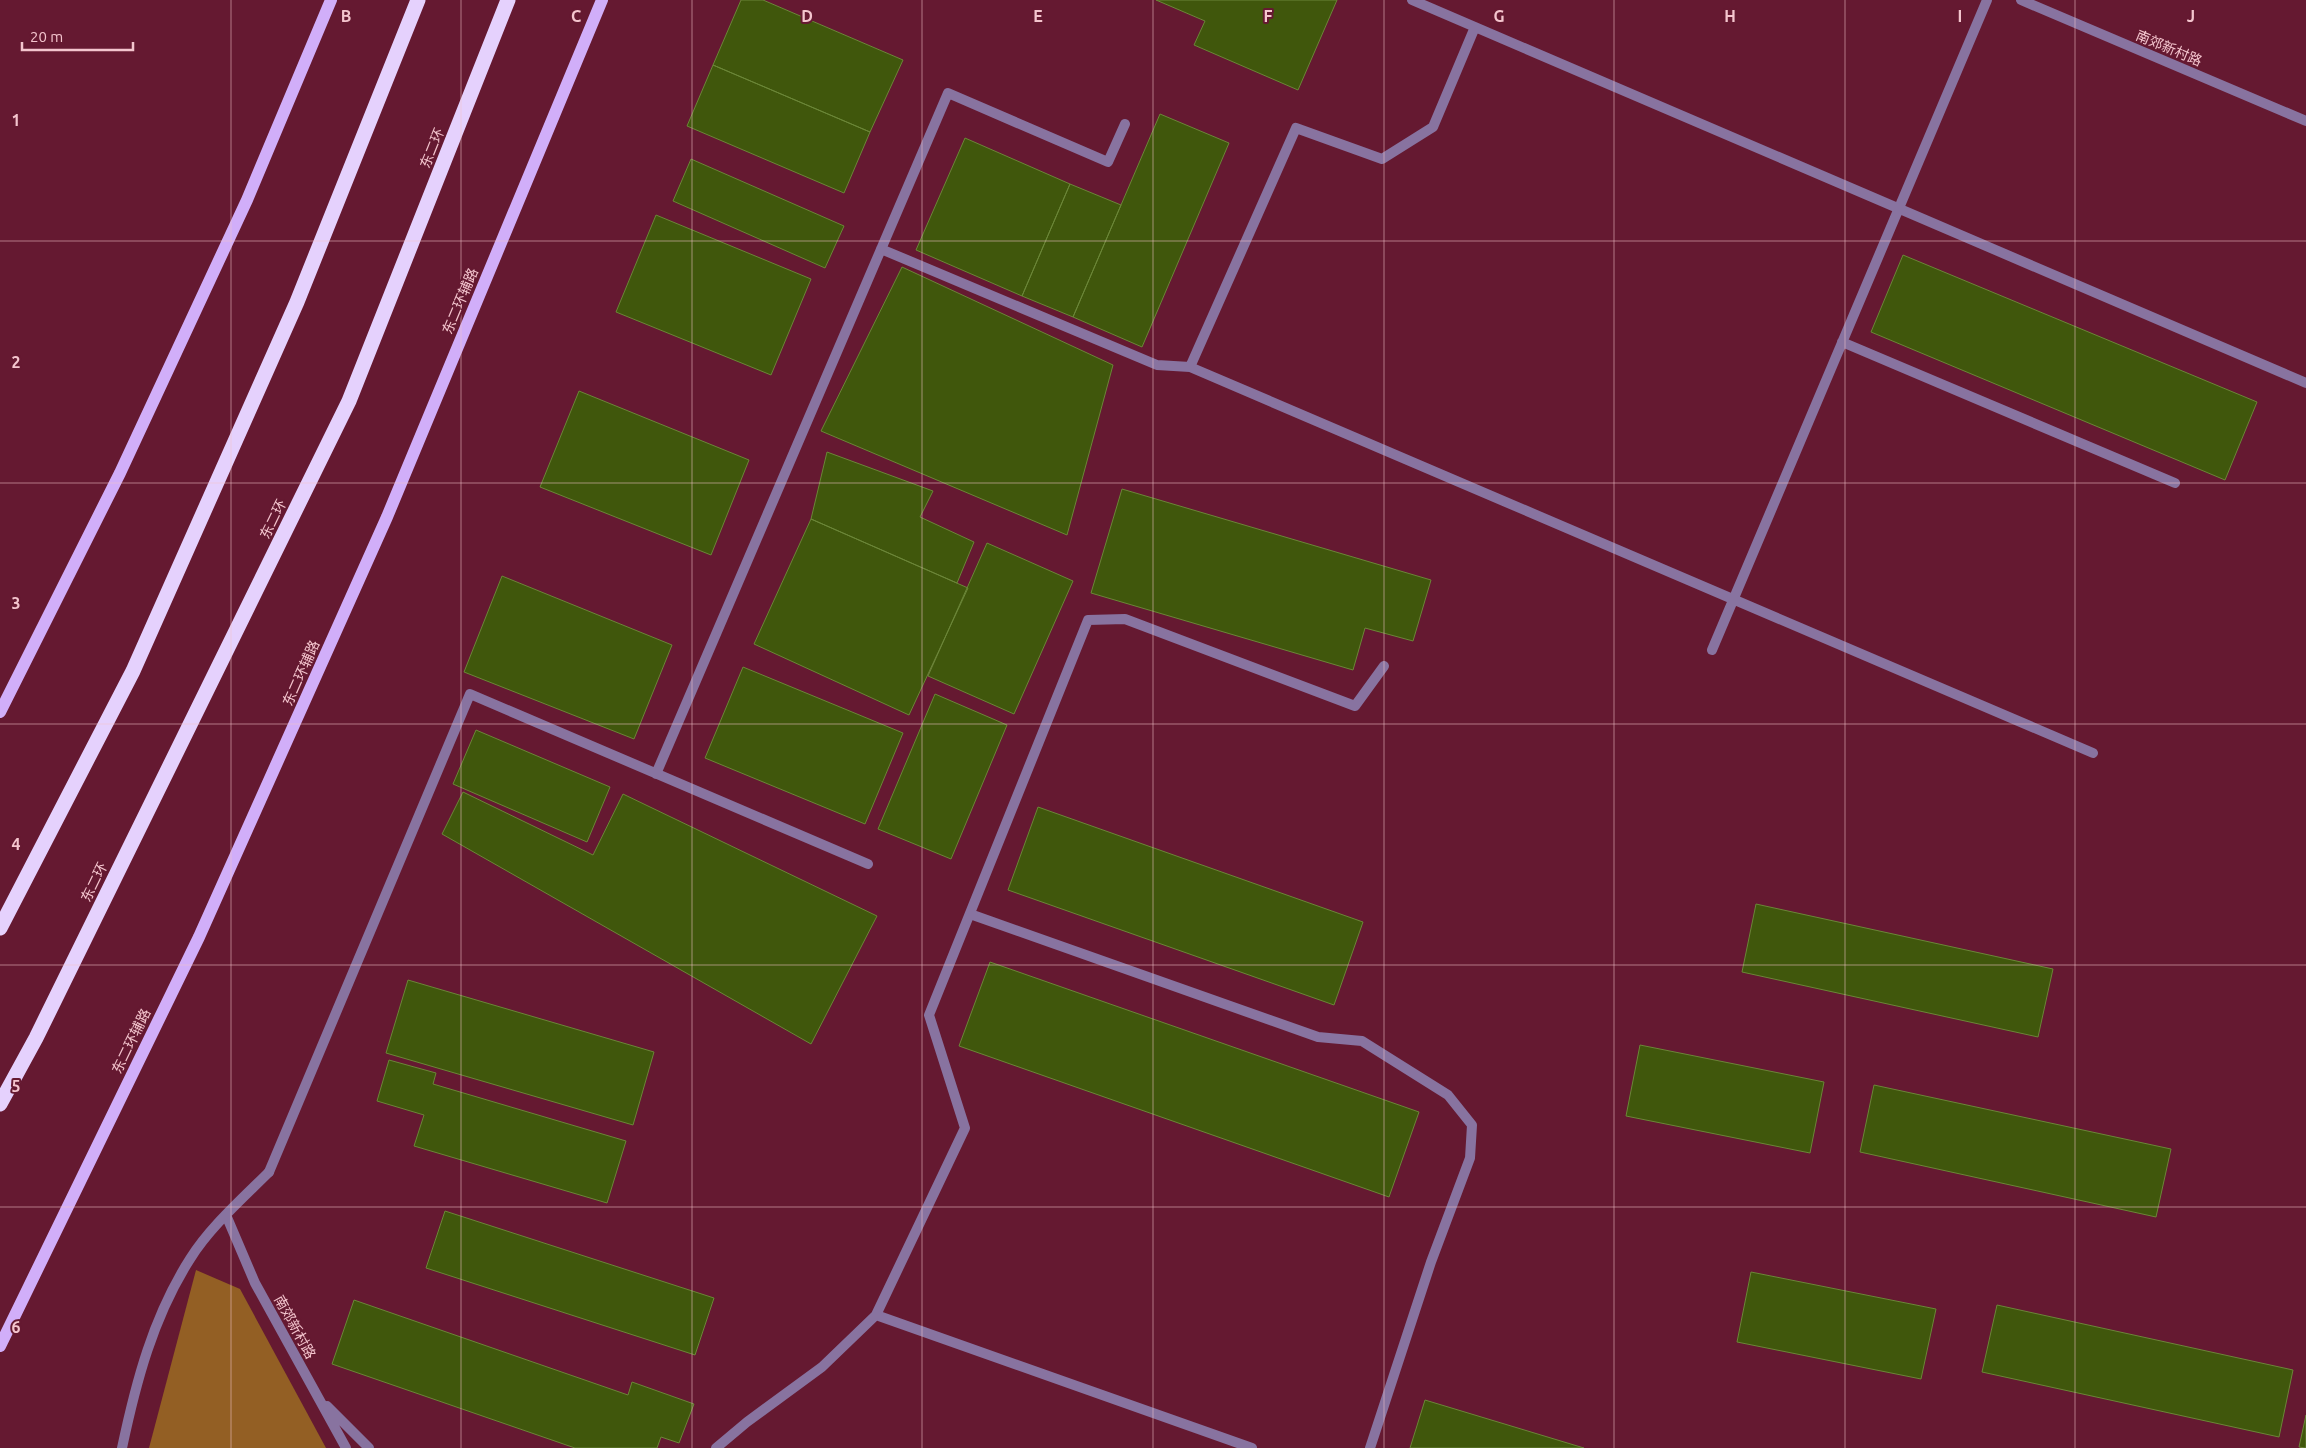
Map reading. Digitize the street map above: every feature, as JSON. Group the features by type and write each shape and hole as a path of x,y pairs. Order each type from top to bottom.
{"highway":[{"path":"0,928 133,671 297,302 418,0"},
{"name":"东二环","path":"0,1104 36,1038 349,401 508,0"}],"main road":[{"path":"0,712 120,473 247,200 331,0"},
{"name":"东二环辅路","path":"0,1346 198,937 383,526 602,0"}],"street":[{"path":"1412,0 2306,383"},
{"path":"1712,650 1988,0"},
{"name":"南郊新村路","path":"2021,0 2306,121"},
{"path":"1190,367 1296,128 1382,159 1433,127 1475,27"},
{"path":"656,774 948,93 1108,162 1125,124"},
{"path":"881,249 1157,365 1190,367 2093,753"},
{"path":"1842,342 2175,483"},
{"path":"716,1448 747,1422 822,1368 876,1316 965,1128 929,1015 1088,620 1125,619 1355,706 1384,666"},
{"path":"122,1448 135,1386 159,1316 190,1258 226,1215 269,1172 470,694 868,864"},
{"path":"970,914 1318,1037 1362,1041 1448,1095 1472,1125 1470,1158 1431,1262 1370,1448"},
{"name":"南郊新村路","path":"226,1215 255,1283 346,1448"},
{"path":"876,1316 1252,1448"},
{"path":"317,1396 369,1448"}],"shaded area":[{"path":"196,1270 240,1289 326,1448 149,1448"}],"building":[{"path":"741,0 763,0 903,60 870,132 713,65"},
{"path":"1156,0 1337,0 1298,90 1194,45 1205,21"},
{"path":"713,65 870,132 844,193 687,126"},
{"path":"1160,114 1229,143 1142,347 1073,317"},
{"path":"965,138 1070,184 1022,296 916,250"},
{"path":"691,159 844,226 825,268 673,201"},
{"path":"1070,184 1121,205 1073,317 1022,296"},
{"path":"656,215 811,279 771,375 616,312"},
{"path":"1903,255 2257,402 2225,480 1871,332"},
{"path":"902,267 1113,365 1067,535 821,431"},
{"path":"579,391 749,460 711,555 540,487"},
{"path":"827,452 933,491 920,517 974,542 957,583 811,519"},
{"path":"1122,489 1431,580 1413,641 1365,628 1353,670 1091,593"},
{"path":"811,519 968,588 909,715 754,644"},
{"path":"987,543 1073,581 1014,714 928,676"},
{"path":"502,576 672,645 634,739 464,672"},
{"path":"743,667 903,733 865,824 705,758"},
{"path":"935,694 1007,725 951,859 878,829"},
{"path":"476,730 610,787 587,842 453,784"},
{"path":"463,792 593,855 623,794 877,916 811,1044 442,834"},
{"path":"1038,807 1363,922 1334,1005 1008,890"},
{"path":"1756,904 2053,969 2038,1037 1742,972"},
{"path":"990,962 1419,1112 1389,1197 959,1046"},
{"path":"408,980 654,1052 633,1125 386,1053"},
{"path":"1640,1045 1824,1082 1810,1153 1626,1116"},
{"path":"389,1060 436,1073 433,1084 626,1141 607,1203 414,1146 424,1115 377,1101"},
{"path":"1874,1085 2171,1149 2156,1217 1860,1152"},
{"path":"445,1211 714,1298 695,1355 426,1268"},
{"path":"1751,1272 1936,1309 1921,1379 1737,1342"},
{"path":"354,1300 628,1395 632,1382 694,1404 679,1443 661,1437 657,1448 575,1448 332,1364"},
{"path":"1997,1305 2293,1370 2279,1437 1982,1372"},
{"path":"1425,1400 1584,1448 1410,1448"},
{"path":"2306,1415 2306,1448 2305,1448 2299,1447"}]}
